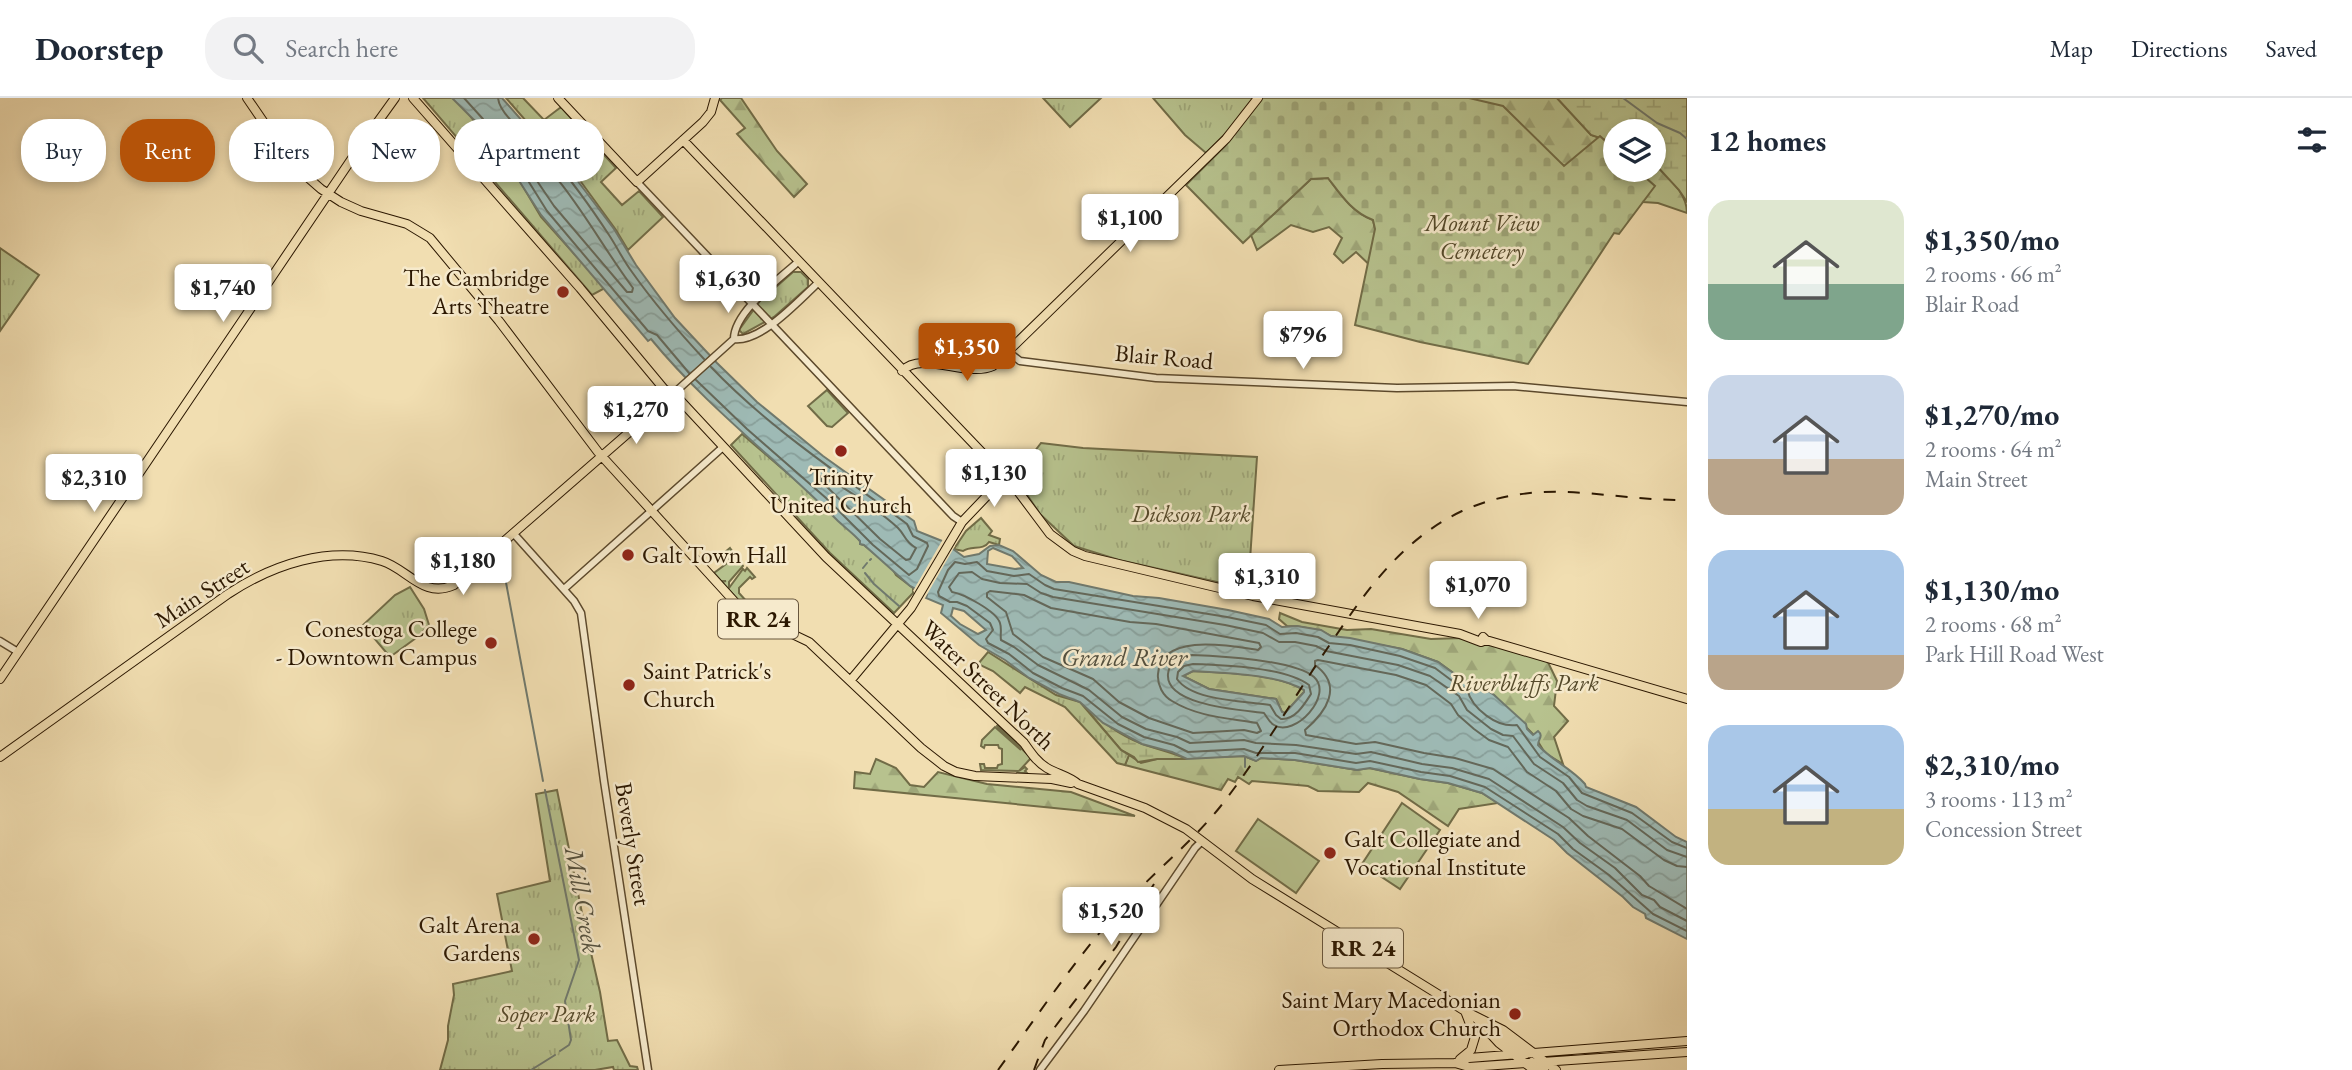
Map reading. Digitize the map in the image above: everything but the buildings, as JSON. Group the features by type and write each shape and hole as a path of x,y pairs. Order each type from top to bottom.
{"main road":[{"name":"RR 24","path":"247,98 312,182 328,194 361,211 407,224 430,238 499,321 602,457 742,610 809,642 933,758 956,772 975,776 1052,779 1078,784"},
{"path":"0,679 395,98"},
{"name":"RR 24","path":"413,98 664,388 673,394"},
{"path":"558,98 637,182 708,117 715,98"},
{"path":"902,371 915,362 984,369 993,366 1226,139 1258,98"},
{"path":"683,140 1005,477 1050,534 1073,551 1104,562 1253,596 1460,634 1469,633 1687,699"},
{"name":"Water Street North","path":"673,394 826,557 1022,742 1037,761 1078,784 1164,817 1202,841 1252,879 1475,1017 1516,1056"},
{"name":"Main Street","path":"0,757 225,597 268,572 317,558 363,557 393,565 429,589 442,589 461,581 673,394"},
{"path":"850,681 898,626 962,522 1005,477"},
{"path":"1455,1063 1471,1050 1474,1044 1475,1031 1465,1011"},
{"name":"Water Street North","path":"1475,1017 1483,1018 1503,1030 1530,1062"},
{"path":"1484,1028 1530,1062"},
{"path":"1279,1070 1382,1064 1455,1063 1469,1067 1490,1066 1530,1062 1619,1046 1686,1041 1687,1052 1578,1059 1545,1065"},
{"path":"1619,1046 1620,1056"},
{"path":"1455,1063 1469,1058 1516,1056 1556,1070"},
{"path":"1570,1070 1578,1059"}],"street":[{"path":"637,182 953,516 962,522"},
{"path":"798,262 753,304 736,329 734,339 748,337 772,324 818,283"},
{"name":"Main Street","path":"673,394 734,339"},
{"name":"Blair Road","path":"1008,352 1020,361 1156,378 1397,388 1513,386 1687,402"},
{"path":"564,589 723,447"},
{"name":"Beverly Street","path":"514,534 579,608 648,1070"},
{"path":"0,641 18,652"},
{"path":"1040,1070 1202,841"}],"green space":[{"path":"423,98 453,98 460,103 473,119 454,119 454,134"},
{"path":"506,98 523,98 543,119 524,119"},
{"path":"741,98 777,151 807,184 794,197 737,134 745,128 720,100"},
{"path":"1043,98 1101,98 1070,127"},
{"path":"1153,98 1255,98 1232,127 1206,153 1185,135"},
{"name":"Mount View Cemetery","path":"1261,98 1469,98 1503,106 1564,166 1600,136 1603,139 1603,182 1650,182 1655,186 1619,234 1614,233 1528,364 1420,342 1355,325 1375,229 1373,220 1353,208 1328,178 1311,179 1243,243 1186,185 1225,146"},
{"path":"1453,98 1557,98 1591,135 1603,139 1603,161 1565,166"},
{"path":"1557,98 1687,98 1687,202 1666,176 1666,119 1603,119 1603,139 1591,135"},
{"path":"561,107 572,119 545,119"},
{"path":"604,155 616,168 604,179"},
{"path":"1666,175 1684,198 1687,213 1658,203 1643,202 1632,182 1666,182"},
{"path":"1328,178 1353,208 1373,220 1376,271 1356,252 1343,263 1334,254 1342,238 1329,227 1313,232 1291,225 1257,250 1251,235 1311,179"},
{"path":"495,182 520,182 541,217 605,288 592,295"},
{"path":"581,182 601,182 622,205 639,191 663,217 628,250"},
{"path":"0,248 39,275 0,331"},
{"path":"793,272 801,272 808,279 808,287 774,317 743,334 739,330 760,301"},
{"path":"827,390 848,413 832,427 827,426 808,406"},
{"path":"742,434 807,490 854,534 860,544 913,588 913,593 894,613 830,553 731,445"},
{"name":"Dickson Park","path":"1041,443 1083,448 1257,457 1248,589 1119,560 1074,546 1040,514 1015,477"},
{"path":"981,518 992,531 989,535 1000,539 999,545 989,542 984,546 963,551 954,549 966,531"},
{"path":"730,548 743,566 729,582 729,588 743,569 745,571 747,568 755,577 750,577 739,588 739,593 757,613 764,613 761,616 747,610 722,582 726,581 721,581 714,573 730,561 724,553"},
{"path":"410,587 424,609 429,625 390,657 363,625 395,595"},
{"name":"Riverbluffs Park","path":"1280,613 1302,622 1347,630 1371,629 1431,639 1463,638 1546,658 1557,681 1554,706 1568,721 1554,737 1563,764 1545,753 1534,735 1494,695 1479,685 1463,680 1438,662 1402,649 1331,636 1310,628 1287,626 1279,619"},
{"path":"988,652 1056,695 1080,702 1121,750 1129,755 1125,765 1117,763 1065,707 1025,687 1020,693 993,671 978,664"},
{"path":"1193,671 1265,677 1293,684 1304,692 1285,713 1276,699 1209,689 1183,676"},
{"path":"1080,702 1123,735 1187,759 1138,762 1121,750"},
{"path":"998,725 1031,758 1019,771 1025,767 1027,773 981,770 980,764 984,764 985,768 997,768 1002,764 1002,749 998,745 985,745 984,748 981,746 982,740 995,727 1021,750"},
{"path":"1129,755 1141,763 1157,759 1244,756 1256,761 1261,758 1295,760 1357,770 1369,768 1448,783 1482,793 1498,803 1459,809 1448,826 1398,792 1368,783 1359,792 1318,791 1308,786 1252,781 1249,784 1238,777 1235,782 1228,779 1221,790 1125,765"},
{"path":"876,759 896,768 910,785 924,787 938,772 987,784 1071,792 1135,816 854,788 855,772 870,774"},
{"name":"Soper Park","path":"557,790 608,1041 617,1040 630,1066 637,1067 638,1070 614,1070 613,1067 595,1070 440,1070 448,1040 453,984 512,971 497,894 550,881 536,794"},
{"path":"1402,803 1440,830 1400,889 1362,864"},
{"path":"1258,819 1319,861 1296,893 1236,851"}],"water":[{"name":"Grand River","path":"452,98 502,98 520,119 473,119"},
{"name":"Grand River","path":"520,182 578,182 675,318 757,402 823,456 914,521 917,531 942,541 964,557 999,545 1013,551 1041,575 1056,582 1228,610 1269,619 1282,627 1297,626 1321,630 1331,636 1402,649 1438,662 1463,680 1479,685 1526,724 1533,735 1538,731 1541,736 1538,745 1579,778 1586,787 1636,807 1676,837 1687,842 1687,939 1646,918 1645,914 1633,907 1554,840 1482,793 1448,783 1370,768 1357,770 1295,760 1261,758 1256,761 1244,756 1187,759 1142,744 1103,723 1080,702 1029,678 979,645 941,613 943,605 926,598 927,595 910,586 860,544 854,535 695,387 651,339 648,341 541,215","holes":["993,548 1012,556 1023,568 987,564 988,551","953,608 964,611 986,630 978,634 960,624 951,616","1193,671 1251,675 1293,685 1304,692 1285,713 1276,699 1209,689 1183,676"]}],"pier":[{"path":"943,539 955,546 925,598 913,591"}],"waterway":[{"path":"1623,98 1657,123 1687,139"},
{"name":"Mill Creek","path":"502,561 543,781"},
{"path":"863,568 867,563"},
{"path":"865,573 899,606"},
{"path":"940,634 944,633"},
{"path":"1245,757 1245,767"},
{"name":"Mill Creek","path":"545,790 579,960 565,1001 571,1040 569,1045 560,1051"},
{"name":"Mill Creek","path":"531,1070 555,1055"}],"railway":[{"path":"998,1070 1106,925 1220,807 1250,767 1360,602 1404,550 1441,522 1462,511 1492,500 1520,494 1574,492 1687,500"},
{"path":"1034,1070 1045,1040 1116,947 1154,884"}],"place":[{"name":"The Cambridge Arts Theatre","path":"563,292"},
{"name":"Trinity United Church","path":"841,451"},
{"name":"Galt Town Hall","path":"628,555"},
{"name":"Conestoga College - Downtown Campus","path":"491,643"},
{"name":"Saint Patrick's Church","path":"629,685"},
{"name":"Galt Collegiate and Vocational Institute","path":"1330,853"},
{"name":"Galt Arena Gardens","path":"534,939"},
{"name":"Saint Mary Macedonian Orthodox Church","path":"1515,1014"}]}
